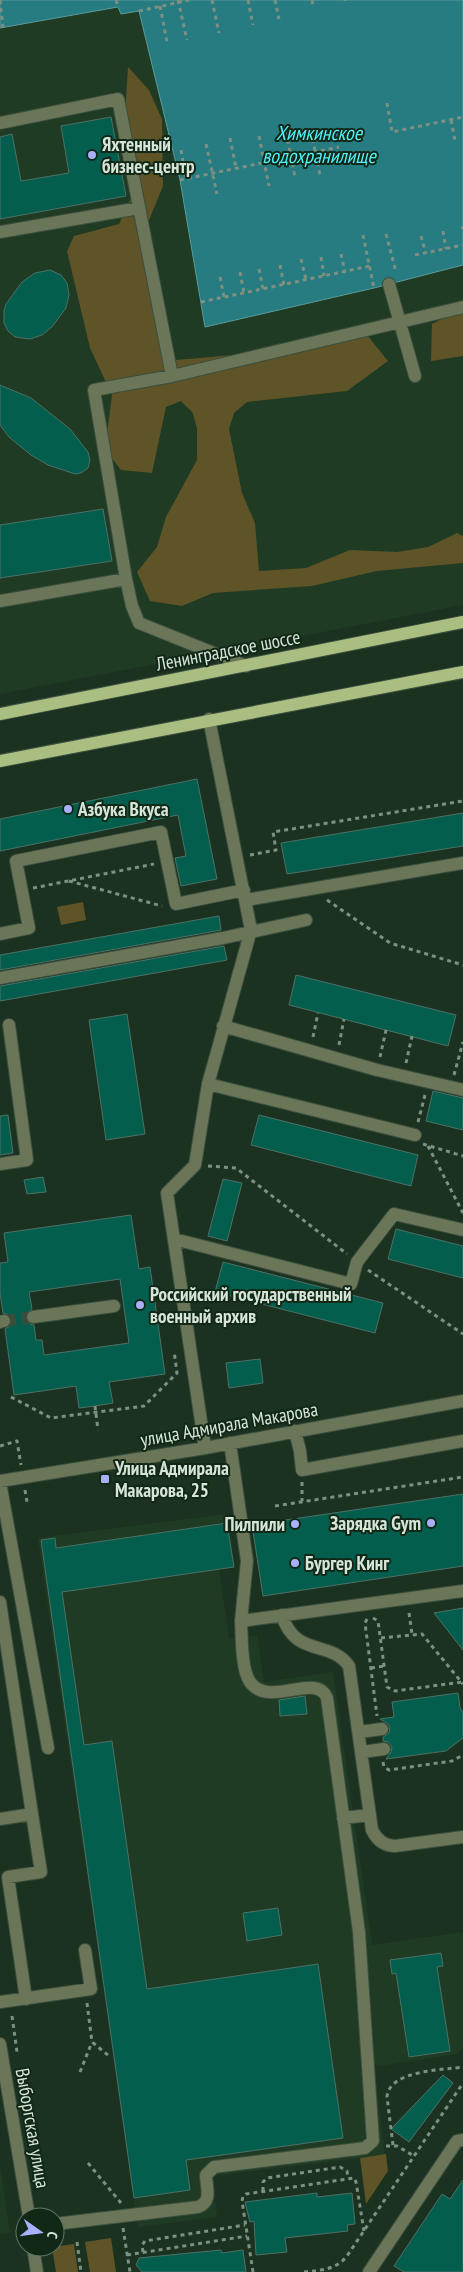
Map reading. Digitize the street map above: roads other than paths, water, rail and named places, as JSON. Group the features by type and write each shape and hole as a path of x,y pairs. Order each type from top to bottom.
{"main road":[{"name":"Ленинградское шоссе","path":"0,714 463,622"},
{"path":"0,761 209,719 463,672"}],"street":[{"path":"0,123 118,99 172,376"},
{"path":"0,232 139,208"},
{"path":"393,279 398,321 415,376"},
{"path":"246,666 138,622 126,579 94,390 172,376 463,307"},
{"path":"0,600 126,579"},
{"path":"205,1448 167,1193 195,1165 208,1084 251,930 209,719"},
{"path":"0,934 29,928 16,861 162,832 176,904 310,889 463,863"},
{"path":"0,978 223,938 251,930 306,920"},
{"path":"0,1164 27,1160 9,1025"},
{"path":"223,1026 377,1070 457,1089"},
{"path":"208,1084 415,1135"},
{"path":"174,1239 351,1284 358,1262 394,1214 463,1230"},
{"path":"33,1317 114,1306"},
{"name":"улица Адмирала Макарова","path":"0,1481 205,1448 463,1401"},
{"path":"295,1432 302,1470 463,1441"},
{"path":"65,2223 201,2206 207,2198 206,2175 214,2167 365,2148 371,2145 373,2137 368,2090 359,1938 326,1694 315,1687 274,1693 263,1692 256,1688 247,1676 244,1664 242,1621 247,1561 230,1443"},
{"path":"0,1481 48,1748"},
{"path":"242,1621 463,1591"},
{"path":"0,1602 41,1872 8,1877 26,1998"},
{"path":"282,1615 287,1630 296,1640 339,1657 349,1666 370,1815 375,1837 390,1846 463,1837"},
{"path":"359,1732 380,1723"},
{"path":"362,1752 384,1752"},
{"path":"0,1819 32,1814"},
{"path":"344,1818 370,1815"},
{"path":"0,2002 91,1989 85,1950"},
{"name":"Выборгская улица","path":"0,2044 27,2207"},
{"path":"369,2272 457,2141 463,2140"},
{"path":"35,2257 37,2272"}],"water":[{"name":"Химкинское водохранилище","path":"0,0 463,0 463,265 374,288 205,327 180,180 139,11 121,14 118,7 0,28"}],"tunnel":[{"path":"4,1321 33,1317"}],"place":[{"name":"Яхтенный бизнес-центр","path":"92,155"},
{"name":"Азбука Вкуса","path":"68,809"},
{"name":"Российский государственный военный архив","path":"140,1305"},
{"name":"Улица Адмирала Макарова, 25","path":"105,1479"},
{"name":"Зарядка Gym","path":"431,1523"},
{"name":"Пилпили","path":"295,1524"},
{"name":"Бургер Кинг","path":"295,1563"}]}
